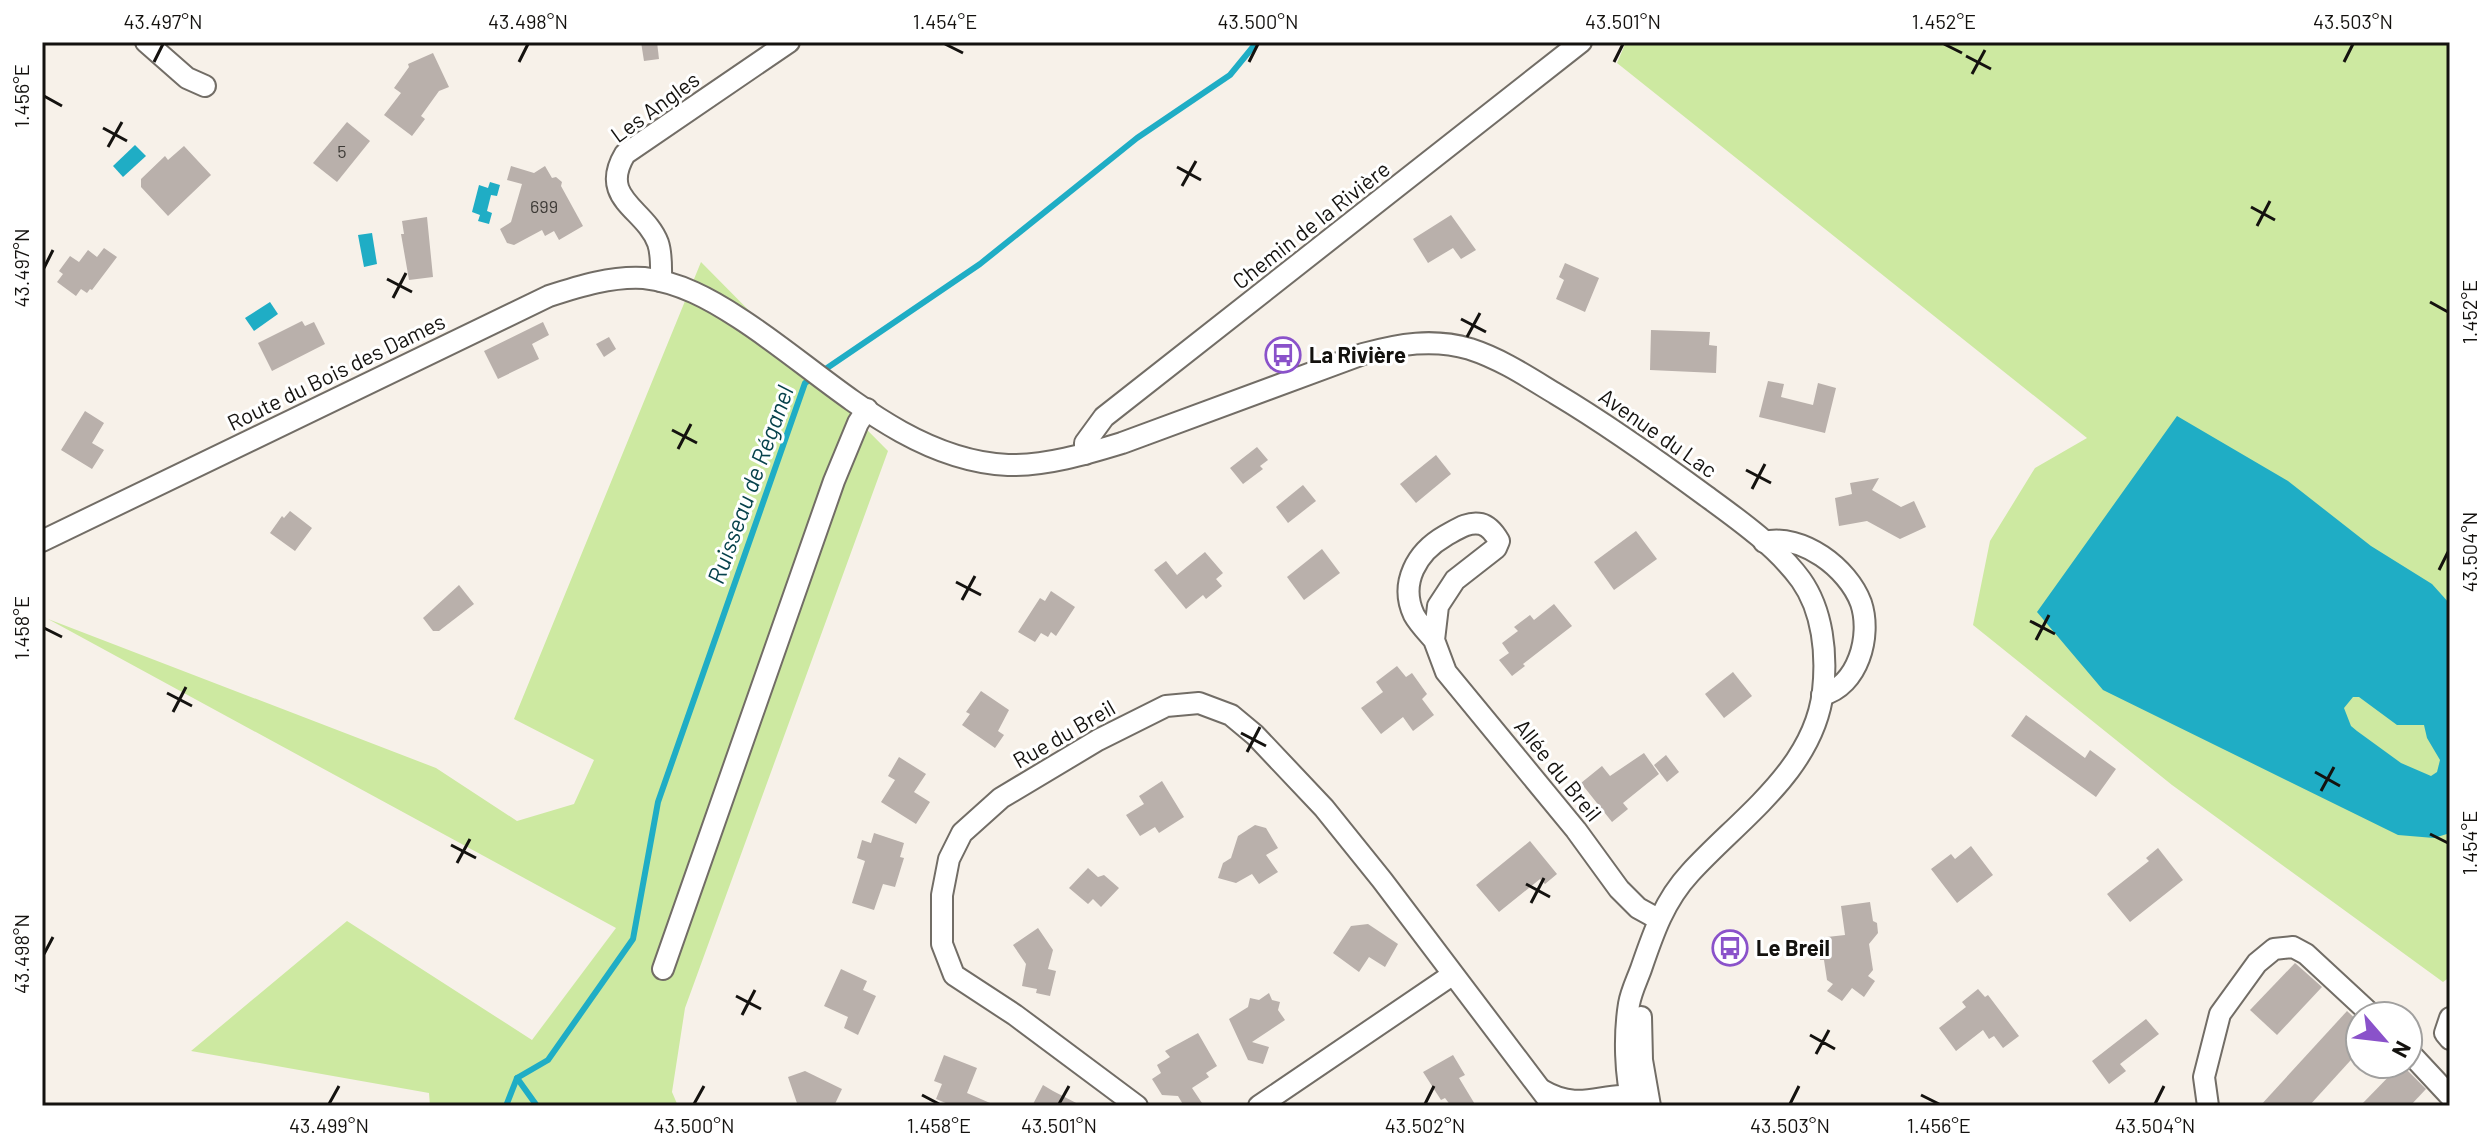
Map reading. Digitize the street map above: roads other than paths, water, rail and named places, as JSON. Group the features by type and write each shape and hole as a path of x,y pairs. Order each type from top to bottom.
{"street":[{"path":"146,42 187,78 205,86"},
{"name":"Les Angles","path":"661,281 657,240 623,196 616,183 615,170 625,154 789,42"},
{"name":"Chemin de la Rivière","path":"1085,454 1085,443 1104,417 1581,42"},
{"name":"Route du Bois des Dames","path":"42,541 549,296 585,284 644,278 679,285 726,309 867,409"},
{"name":"Avenue du Lac","path":"867,409 920,440 955,454 984,462 1033,464 1122,443 1363,354 1398,344 1445,344 1490,356 1593,416 1728,512 1764,542 1792,569 1811,598 1823,641 1822,695 1814,725 1781,781 1688,874 1658,919 1629,1002 1627,1048 1641,1103"},
{"path":"663,969 834,481 867,409"},
{"name":"Allée du Breil","path":"1434,640 1438,606 1455,580 1496,548 1499,541 1493,532 1481,524 1465,525 1441,538 1415,561 1408,586 1415,615 1434,640 1446,672 1576,830 1619,889 1638,908 1658,919"},
{"path":"1764,542 1777,539 1803,546 1823,557 1847,579 1860,603 1865,624 1855,668 1837,691 1822,695"},
{"name":"Rue du Breil","path":"1137,1106 1015,1015 954,975 942,944 942,895 949,859 962,833 1001,798 1098,740 1166,706 1199,703 1231,715 1255,735 1324,808 1553,1106"},
{"path":"2208,1106 2204,1077 2220,1014 2257,963 2274,949 2293,947 2306,954 2356,1000"},
{"path":"1259,1106 1452,975"},
{"path":"2450,1018 2445,1033 2450,1039"},
{"path":"2424,1068 2450,1096"},
{"path":"1539,1088 1556,1098 1578,1102 1641,1103"}],"water":[{"path":"135,145 146,156 123,177 113,166"},
{"path":"490,182 500,185 497,196 491,195 487,211 492,213 489,224 478,221 480,215 472,212 479,185 488,188"},
{"path":"372,233 377,264 364,267 358,235"},
{"path":"270,302 278,314 254,331 245,318"},
{"path":"2177,416 2288,481 2371,546 2432,584 2450,604 2450,833 2434,838 2398,835 2103,690 2037,612","holes":["2353,697 2359,697 2397,725 2424,725 2427,738 2440,760 2437,772 2431,776 2401,763 2351,726 2344,708"]}],"waterway":[{"name":"Ruisseau de Réganel","path":"506,1106 517,1078 548,1060 633,939 658,802 805,383 980,264 1137,138 1230,75 1257,42"},
{"path":"517,1078 537,1106"}],"place":[{"name":"La Rivière","path":"1283,355"},
{"name":"Le Breil","path":"1730,948"}]}
